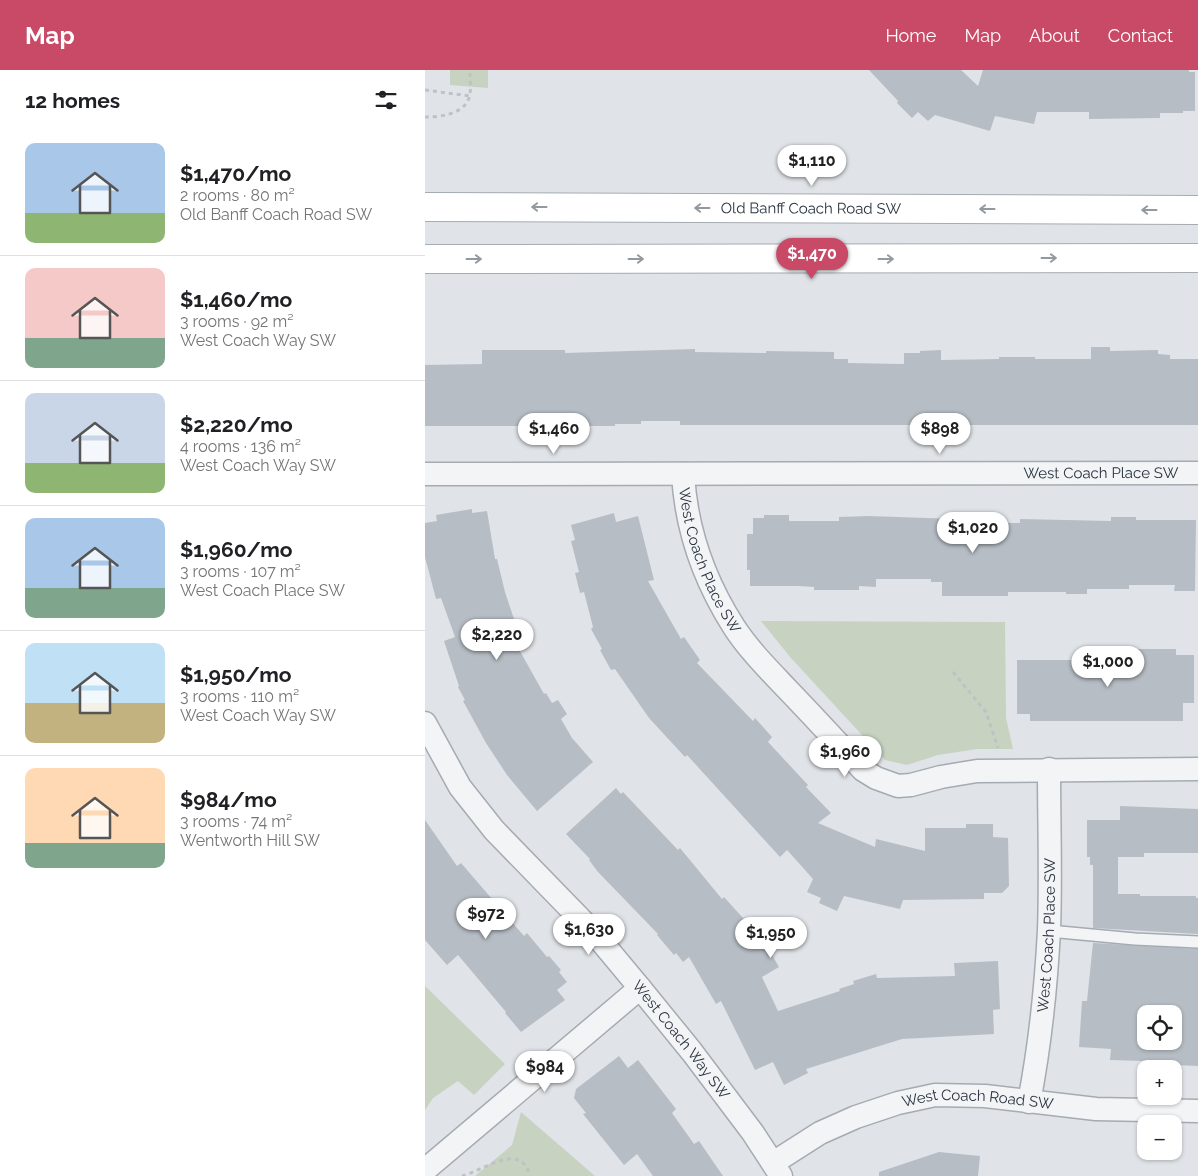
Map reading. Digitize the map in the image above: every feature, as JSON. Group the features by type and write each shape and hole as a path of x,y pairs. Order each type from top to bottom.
{"main road":[{"name":"Old Banff Coach Road SW","path":"425,207 1198,210"},
{"path":"425,259 1198,258"}],"street":[{"name":"West Coach Place SW","path":"1198,473 683,474 687,514 701,563 735,628 755,655 863,770 876,778 898,786 977,771 1198,769"},
{"path":"425,474 683,474"},
{"name":"West Coach Way SW","path":"425,723 460,787 494,830 595,934 640,988 753,1132 777,1170"},
{"name":"West Coach Place SW","path":"1029,1102 1043,1008 1049,931 1049,769"},
{"path":"425,1170 640,988"},
{"name":"West Coach Road SW","path":"777,1170 820,1133 855,1117 898,1103 935,1096 985,1096 1096,1109 1198,1111"}],"lane":[{"path":"1049,931 1198,942"}],"path":[{"path":"425,118 452,114 461,108 469,96 470,70"},
{"path":"425,90 469,96"},
{"path":"953,672 986,712 1005,770"},
{"path":"462,1176 506,1159 524,1163 530,1176"}],"green space":[{"path":"450,70 488,70 488,88 450,85"},
{"path":"761,621 1005,622 1006,718 1013,749 977,749 938,755 907,765 885,760 791,658"},
{"path":"425,986 505,1064 474,1095 458,1081 433,1098 425,1110"},
{"path":"521,1112 595,1176 475,1176 512,1145"}],"building":[{"path":"869,70 961,70 978,86 983,70 1189,70 1189,72 1195,72 1195,111 1160,113 1160,118 1089,119 1089,112 1037,112 1034,124 995,116 990,131 935,115 928,121 918,112 912,118"},
{"path":"1091,347 1110,347 1110,351 1158,350 1158,354 1170,355 1170,359 1198,359 1198,425 680,425 680,421 641,421 641,424 615,424 615,426 425,426 425,365 482,364 482,350 565,350 565,353 695,349 695,352 834,352 834,359 848,359 848,363 904,364 904,353 941,350 941,360 999,359 999,357 1091,359"},
{"path":"472,509 472,513 487,511 495,559 497,559 505,592 517,628 515,629 520,643 516,644 544,694 546,693 552,703 558,700 567,714 561,719 572,738 593,762 537,811 507,775 486,743 463,701 465,700 458,687 444,641 455,637 441,598 436,599 425,557 425,523 437,521 436,515"},
{"path":"614,513 616,522 638,516 654,580 648,581 681,639 684,637 700,660 697,663 753,721 755,718 772,737 768,742 831,813 818,823 875,847 876,839 925,851 925,828 966,828 966,824 993,824 993,837 1008,838 1009,886 1002,893 984,893 984,899 903,900 900,909 844,896 837,911 819,903 821,898 807,892 813,879 787,850 780,857 687,755 685,757 649,718 615,669 611,670 600,650 602,649 591,629 593,627 584,592 580,593 575,573 579,572 571,541 575,540 571,525"},
{"path":"764,515 789,515 789,521 839,521 839,517 868,516 957,519 957,523 1020,523 1020,519 1111,521 1111,517 1136,517 1136,520 1196,520 1195,591 1174,591 1175,585 1129,585 1129,589 1087,589 1087,594 1008,592 1008,596 942,596 942,582 931,582 931,579 876,579 876,587 859,586 859,590 814,590 814,587 799,586 750,586 750,570 747,570 747,534 753,534 753,518 764,518"},
{"path":"1128,649 1176,649 1176,655 1194,655 1194,703 1183,703 1183,721 1030,721 1030,714 1017,714 1017,660 1113,660 1113,653 1128,653"},
{"path":"616,788 621,794 623,792 678,850 680,848 722,899 724,897 752,928 755,926 779,967 762,977 778,1011 840,991 839,989 854,984 853,981 876,974 877,978 955,976 954,963 998,961 1000,1009 993,1010 994,1034 902,1039 806,1069 808,1073 784,1085 773,1062 755,1070 721,1001 716,1004 689,957 683,962 676,953 674,955 658,934 598,872 590,859 566,834"},
{"path":"1120,806 1198,809 1198,853 1144,853 1144,857 1118,857 1118,894 1196,896 1198,898 1198,934 1093,928 1093,865 1090,865 1090,857 1087,857 1087,820 1120,820"},
{"path":"425,820 457,866 461,863 524,936 527,933 547,957 549,956 561,970 559,972 567,982 557,990 565,1000 521,1032 458,955 447,965 425,940"},
{"path":"1093,943 1198,949 1198,1066 1182,1065 1182,1060 1110,1060 1111,1049 1079,1047 1082,1001 1087,1001"},
{"path":"619,1056 628,1068 638,1060 676,1109 672,1113 694,1144 699,1141 723,1176 653,1176 637,1154 624,1165 583,1114 586,1113 574,1098 576,1089"},
{"path":"939,1152 980,1156 978,1176 879,1176 879,1172"}]}
